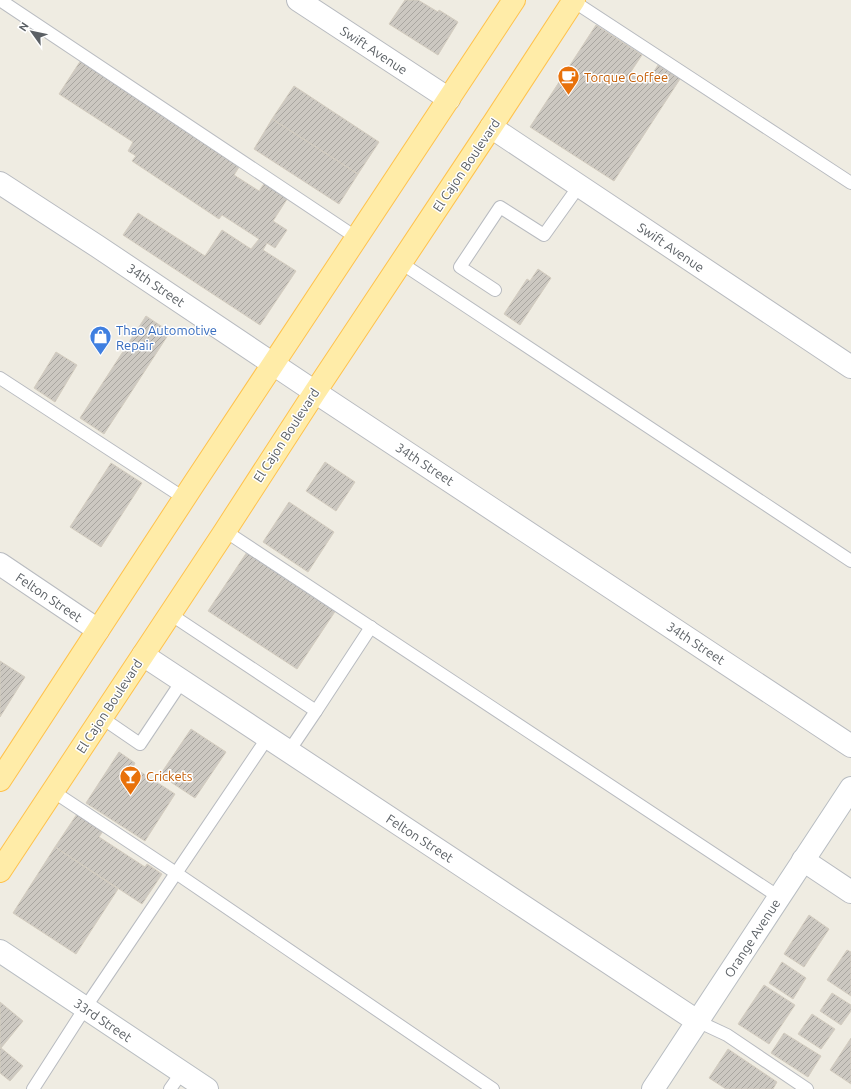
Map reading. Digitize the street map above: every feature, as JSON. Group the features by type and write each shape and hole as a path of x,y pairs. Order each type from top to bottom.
{"main road":[{"path":"3,768 98,630 514,0"},
{"name":"El Cajon Boulevard","path":"0,871 54,792 315,392 574,0"}],"street":[{"name":"Swift Avenue","path":"298,0 449,99"},
{"name":"Swift Avenue","path":"491,127 851,367"},
{"name":"34th Street","path":"0,183 851,746"},
{"name":"Felton Street","path":"0,564 98,630"},
{"name":"Felton Street","path":"143,655 697,1022"},
{"name":"Orange Avenue","path":"652,1089 851,788"},
{"path":"803,860 851,892"},
{"name":"33rd Street","path":"0,951 85,1008 176,1081 207,1089"}],"lane":[{"path":"0,0 357,238"},
{"path":"574,0 851,183"},
{"path":"495,290 460,266 500,207 544,235 579,186"},
{"path":"401,263 851,561"},
{"path":"0,378 184,498"},
{"path":"225,531 779,897"},
{"path":"170,614 316,711"},
{"path":"289,752 372,627"},
{"path":"102,718 140,744 182,681"},
{"path":"33,1089 85,1008 268,737"},
{"path":"54,792 176,873 492,1089"},
{"path":"697,1022 727,1035 807,1089"}],"building":[{"path":"405,0 418,0 438,12 439,10 458,22 438,55 389,24"},
{"path":"596,25 642,55 630,73 646,84 658,65 680,79 614,181 530,127"},
{"path":"81,60 241,164 234,175 259,191 266,181 289,196 273,221 287,230 275,248 267,243 263,250 296,271 260,325 123,235 138,213 205,256 222,230 251,249 259,239 222,215 219,219 132,161 136,156 128,151 133,142 59,94"},
{"path":"294,86 379,142 358,174 272,119"},
{"path":"272,119 358,174 339,204 254,149"},
{"path":"538,269 551,278 520,325 504,314 527,279 530,281"},
{"path":"146,316 170,332 104,434 80,418"},
{"path":"56,352 77,365 55,402 34,388"},
{"path":"325,462 355,482 336,511 306,491"},
{"path":"111,463 142,483 101,547 70,527"},
{"path":"289,502 334,532 308,572 263,542"},
{"path":"249,549 338,607 297,669 208,611"},
{"path":"0,661 25,677 0,717"},
{"path":"191,729 226,752 195,798 160,775"},
{"path":"119,752 135,763 133,767 175,794 145,841 86,803"},
{"path":"77,814 103,831 99,837 145,867 147,864 162,874 142,904 55,847"},
{"path":"55,847 118,889 76,954 13,913"},
{"path":"809,915 829,929 804,967 784,954"},
{"path":"847,950 851,952 851,996 827,980"},
{"path":"782,962 806,978 793,999 769,983"},
{"path":"764,985 795,1005 769,1044 738,1024"},
{"path":"832,993 851,1005 851,1011 841,1025 820,1011"},
{"path":"0,1002 23,1021 1,1048 23,1066 10,1081 0,1073"},
{"path":"812,1014 835,1029 821,1049 798,1034"},
{"path":"784,1033 821,1056 808,1077 771,1053"},
{"path":"851,1038 851,1084 830,1070"},
{"path":"728,1049 777,1082 773,1089 726,1089 709,1078"}],"place":[{"name":"Torque Coffee","path":"569,96"},
{"name":"Thao Automotive Repair","path":"101,356"},
{"name":"Crickets","path":"130,796"}]}
